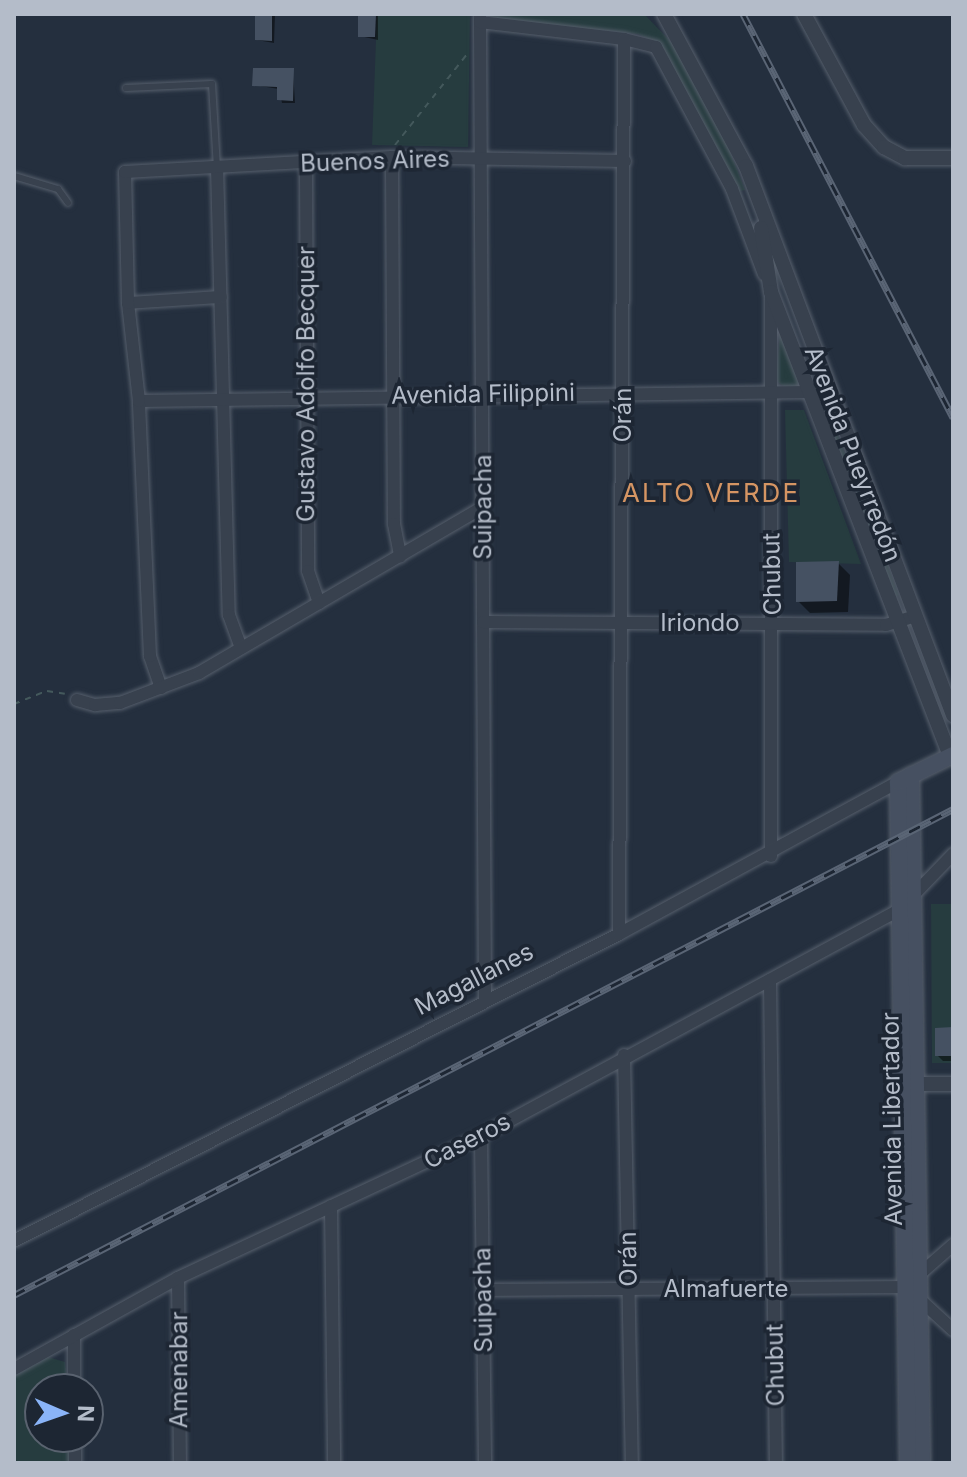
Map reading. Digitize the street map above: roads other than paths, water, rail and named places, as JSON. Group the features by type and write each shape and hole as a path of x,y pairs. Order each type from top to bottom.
{"main road":[{"name":"Magallanes","path":"905,778 951,756"},
{"name":"Avenida Libertador","path":"905,778 913,899 908,1463"},
{"name":"Avenida Libertador","path":"905,778 899,910 909,1084"},
{"name":"Avenida Libertador","path":"912,1282 919,1298 922,1463"}],"street":[{"name":"Avenida Pueyrredón","path":"664,14 717,107 755,192 953,715"},
{"path":"804,14 864,125 884,147 905,158 953,158"},
{"path":"480,18 624,39"},
{"name":"Suipacha","path":"480,18 485,1000"},
{"name":"Avenida Pueyrredón","path":"624,39 645,42 664,56 732,189 951,756"},
{"name":"Orán","path":"619,934 624,39"},
{"path":"392,157 394,524 400,556"},
{"name":"Buenos Aires","path":"128,303 125,172 392,157 625,161"},
{"name":"Gustavo Adolfo Becquer","path":"306,163 303,398 308,571 319,603"},
{"path":"217,167 229,615 241,648"},
{"name":"Avenida Pueyrredón","path":"755,192 771,292"},
{"name":"Chubut","path":"771,292 771,856"},
{"path":"161,688 150,656 139,401 128,303 221,297"},
{"name":"Avenida Filippini","path":"139,401 624,392 809,392 828,387"},
{"path":"77,700 95,705 120,703 161,688 241,648 483,507"},
{"name":"Iriondo","path":"483,622 899,624 915,616"},
{"name":"Magallanes","path":"14,1241 771,856 905,778"},
{"name":"Caseros","path":"14,1369 178,1278 481,1136 624,1055 899,910 913,899 949,856 953,842"},
{"name":"Chubut","path":"770,980 776,1463"},
{"name":"Orán","path":"624,1055 632,1463"},
{"path":"909,1084 953,1084"},
{"name":"Suipacha","path":"481,1136 485,1463"},
{"path":"331,1206 334,1463"},
{"path":"912,1282 953,1245"},
{"name":"Amenabar","path":"178,1278 180,1463"},
{"name":"Almafuerte","path":"483,1290 774,1288 912,1282"},
{"path":"919,1298 953,1330"},
{"path":"74,1335 74,1373"}],"lane":[{"path":"126,88 212,84 217,167"},
{"path":"14,176 58,189 68,203"}],"railway":[{"path":"743,14 953,418"},
{"path":"14,1295 953,809"}],"district":[{"name":"ALTO VERDE","path":"711,493"}]}
